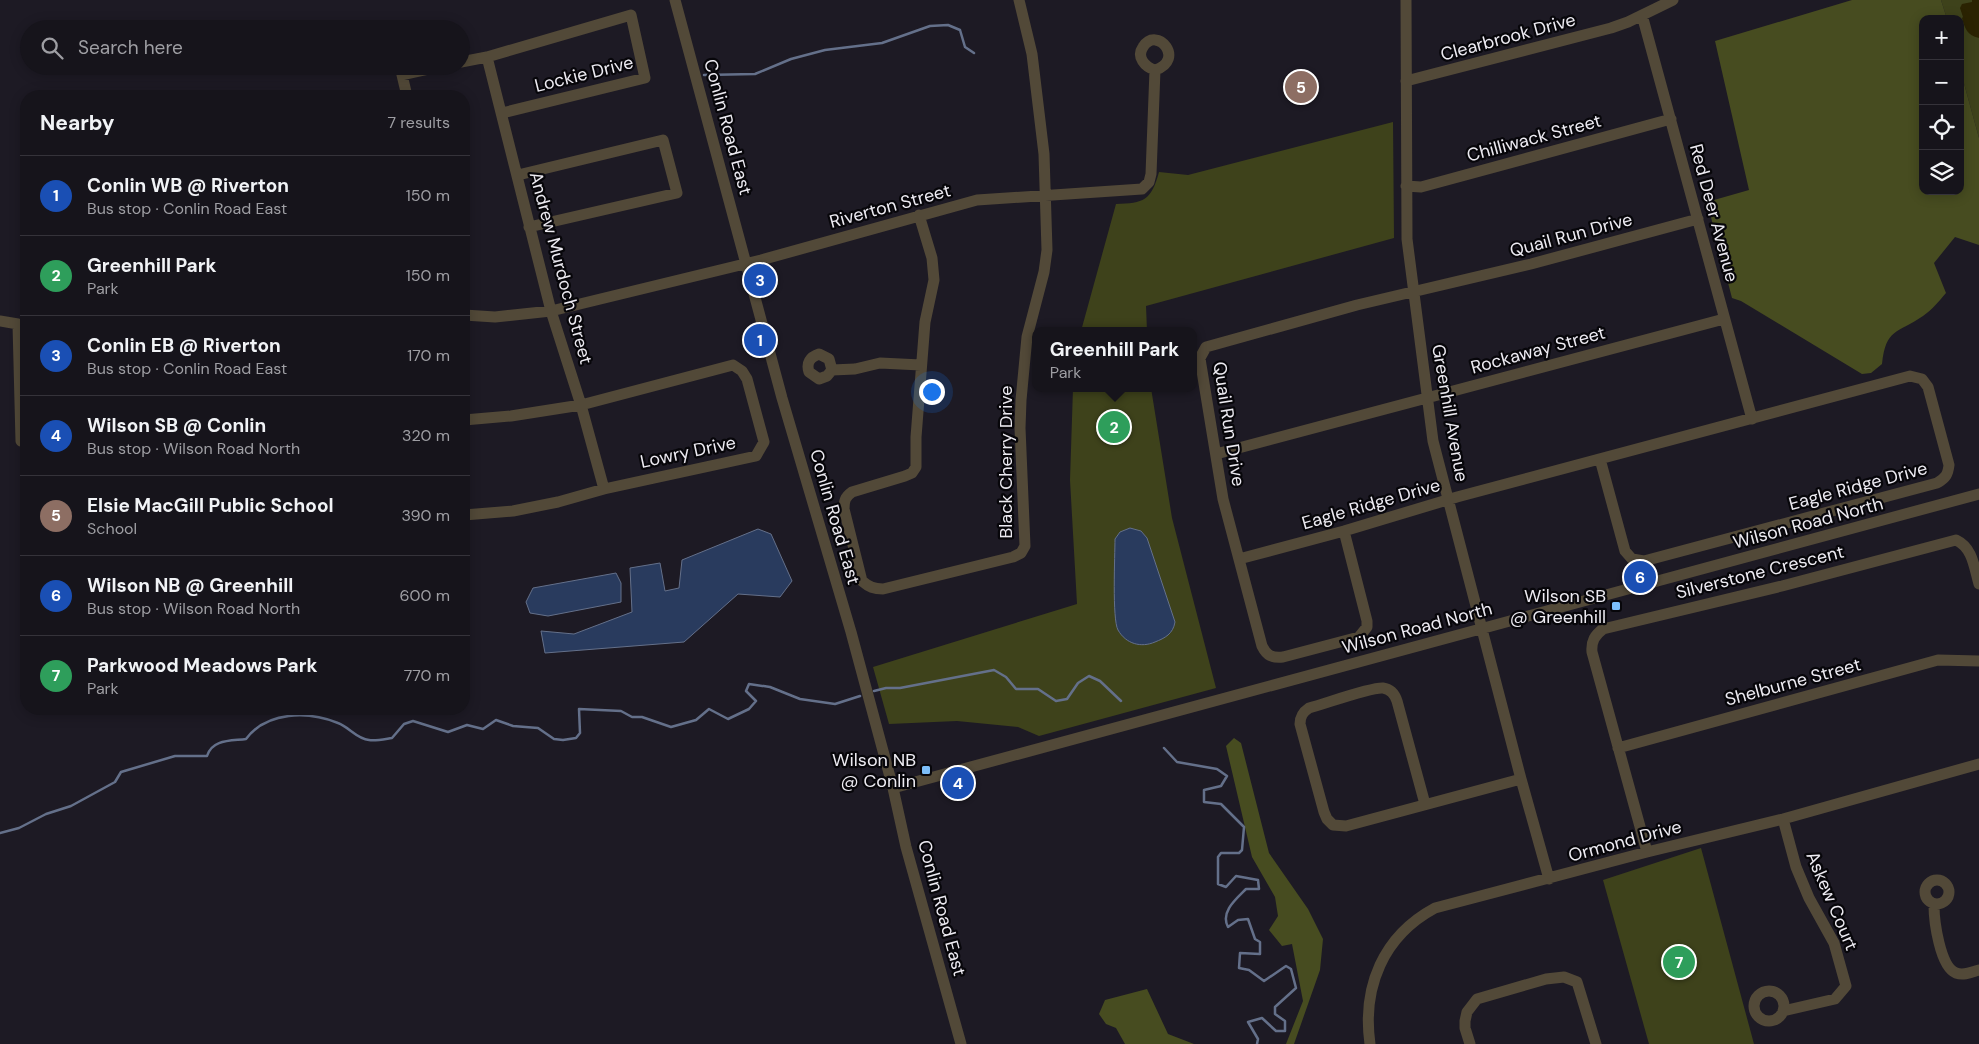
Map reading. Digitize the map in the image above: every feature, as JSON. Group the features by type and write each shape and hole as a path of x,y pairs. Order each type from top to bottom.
{"street":[{"name":"Conlin Road East","path":"676,0 787,416 851,632 893,788 906,847 961,1044"},
{"name":"Black Cherry Drive","path":"919,215 932,258 934,280 925,322 916,437 916,466 912,473 905,476 852,492 846,496 844,502 844,509 862,581 869,587 874,588 882,588 1013,557 1021,552 1025,546 1020,400 1027,337 1044,272 1047,250 1044,154 1032,54 1019,0"},
{"name":"Greenhill Avenue","path":"1406,0 1407,239 1433,441 1549,879"},
{"name":"Clearbrook Drive","path":"1406,81 1611,28 1642,16 1673,0"},
{"name":"Lockie Drive","path":"470,60 630,15 646,78 502,113"},
{"name":"Red Deer Avenue","path":"1642,16 1752,419"},
{"name":"Andrew Murdoch Street","path":"487,57 551,311 582,405 604,489"},
{"name":"Riverton Street","path":"470,315 495,317 551,311 746,264 977,200 1136,190 1146,186 1151,174 1155,70"},
{"path":"402,75 406,90"},
{"name":"Chilliwack Street","path":"1406,186 1421,187 1671,119"},
{"path":"518,175 663,140 677,193 529,227"},
{"name":"Quail Run Drive","path":"1344,531 1367,627 1359,637 1283,657 1274,658 1266,654 1262,646 1223,499 1200,365 1200,358 1206,347 1357,305 1531,264 1698,219"},
{"name":"Rockaway Street","path":"1216,454 1724,319"},
{"path":"0,321 20,325"},
{"path":"832,370 855,369 880,363 921,365"},
{"name":"Lowry Drive","path":"470,514 513,511 558,502 604,489 756,456 764,442 747,379 742,371 733,366 582,405"},
{"name":"Eagle Ridge Drive","path":"1238,559 1344,531 1448,500 1600,459 1752,419 1904,378 1916,376 1925,382 1928,388 1949,465 1948,473 1944,479 1937,483 1644,562 1632,559 1625,551 1600,459"},
{"path":"470,419 511,416 582,405"},
{"name":"Wilson Road North","path":"893,788 1979,494"},
{"name":"Silverstone Crescent","path":"1646,852 1592,652 1594,638 1603,629 1772,588 1956,540 1965,544 1971,554 1979,584"},
{"name":"Shelburne Street","path":"1618,748 1938,660 1979,661"},
{"path":"1425,804 1397,701 1395,695 1389,690 1376,689 1309,708 1303,712 1300,724 1324,812 1327,819 1333,825 1346,826 1521,779"},
{"name":"Ormond Drive","path":"1370,1044 1367,1014 1369,998 1377,970 1388,951 1418,917 1435,908 1646,852 1783,819 1979,764"},
{"name":"Askew Court","path":"1783,819 1796,867 1808,898 1834,943 1846,986 1835,999 1783,1011"},
{"path":"1934,905 1936,928 1946,964 1950,970 1964,974 1979,970"},
{"path":"1470,1044 1465,1021 1467,1012 1477,999 1546,979 1564,977 1571,978 1577,982 1596,1044"}],"green space":[{"path":"1852,0 1941,0 1946,15 1919,15 1919,195 1964,195 1964,84 1979,138 1979,245 1955,237 1934,263 1946,293 1926,314 1894,333 1886,344 1882,364 1871,373 1862,374 1741,301 1732,298 1707,202 1749,190 1715,41"},
{"path":"1941,0 1979,0 1979,138 1964,84 1964,15 1946,15"},
{"path":"1393,122 1394,238 1146,306 1147,327 1082,327 1116,204 1133,203 1145,198 1153,189 1159,172 1188,175"},
{"path":"1073,392 1152,392 1172,518 1216,688 1039,736 1018,727 957,721 889,724 873,667 1077,604 1070,480"},
{"path":"1234,738 1241,743 1269,853 1308,909 1323,939 1320,970 1294,1044 1286,1044 1303,1001 1292,944 1282,946 1269,930 1278,916 1275,897 1252,857 1226,746"},
{"path":"1701,848 1754,1044 1649,1044 1603,880"},
{"path":"1147,989 1168,1034 1194,1044 1125,1044 1116,1028 1106,1024 1099,1014 1105,1000"}],"sand":[{"path":"1972,0 1979,0 1979,38 1967,31 1964,24 1964,15 1960,8 1962,4 1972,2"}],"water":[{"path":"1130,528 1141,531 1147,538 1175,622 1170,633 1165,637 1144,645 1134,644 1125,639 1116,624 1114,601 1115,539 1120,532"},
{"path":"758,529 771,534 792,581 780,597 738,594 684,642 545,653 541,631 574,634 632,612 630,568 660,563 665,591 679,588 682,560"},
{"path":"616,573 621,583 621,602 548,616 530,613 526,602 533,588"}],"waterway":[{"path":"704,75 755,74 791,59 825,50 882,43 930,26 948,25 960,30 965,47 974,53"},
{"path":"874,691 886,688 900,688 994,670 1006,677 1016,689 1038,689 1056,701 1067,699 1078,683 1089,676 1100,681 1121,701"},
{"path":"0,833 19,828 46,814 71,806 115,782 121,772 175,756 207,756 213,746 223,742 246,739 255,730 276,718 301,715 314,716 342,725 361,737 372,740 392,738 404,724 413,721 448,732 467,725 483,729 496,720 513,726 538,728 554,739 563,740 576,738 580,733 579,709 621,711 632,717 642,717 671,727 696,720 709,709 728,719 749,709 756,701 746,691 749,684 770,687 800,699 835,704 860,696"},
{"path":"1164,748 1177,762 1217,769 1227,776 1221,786 1204,790 1204,802 1221,804 1244,827 1242,850 1239,853 1221,853 1218,857 1218,884 1226,887 1236,876 1258,880 1259,889 1246,889 1230,906 1226,916 1228,927 1238,920 1248,919 1255,939 1260,942 1260,954 1240,953 1239,968 1249,970 1264,981 1286,966 1291,969 1296,988 1275,1007 1275,1014 1285,1021 1285,1031 1276,1031 1262,1018 1248,1022 1258,1039 1257,1044"}],"place":[{"name":"Elsie MacGill Public School","path":"1301,87"},
{"name":"Conlin EB @ Riverton","path":"760,280"},
{"name":"Conlin WB @ Riverton","path":"760,340"},
{"name":"Greenhill Park","path":"1114,427"},
{"name":"Wilson NB @ Greenhill","path":"1640,577"},
{"name":"Wilson SB @ Greenhill","path":"1616,606"},
{"name":"Wilson NB @ Conlin","path":"926,770"},
{"name":"Wilson SB @ Conlin","path":"958,783"},
{"name":"Parkwood Meadows Park","path":"1679,962"}]}
